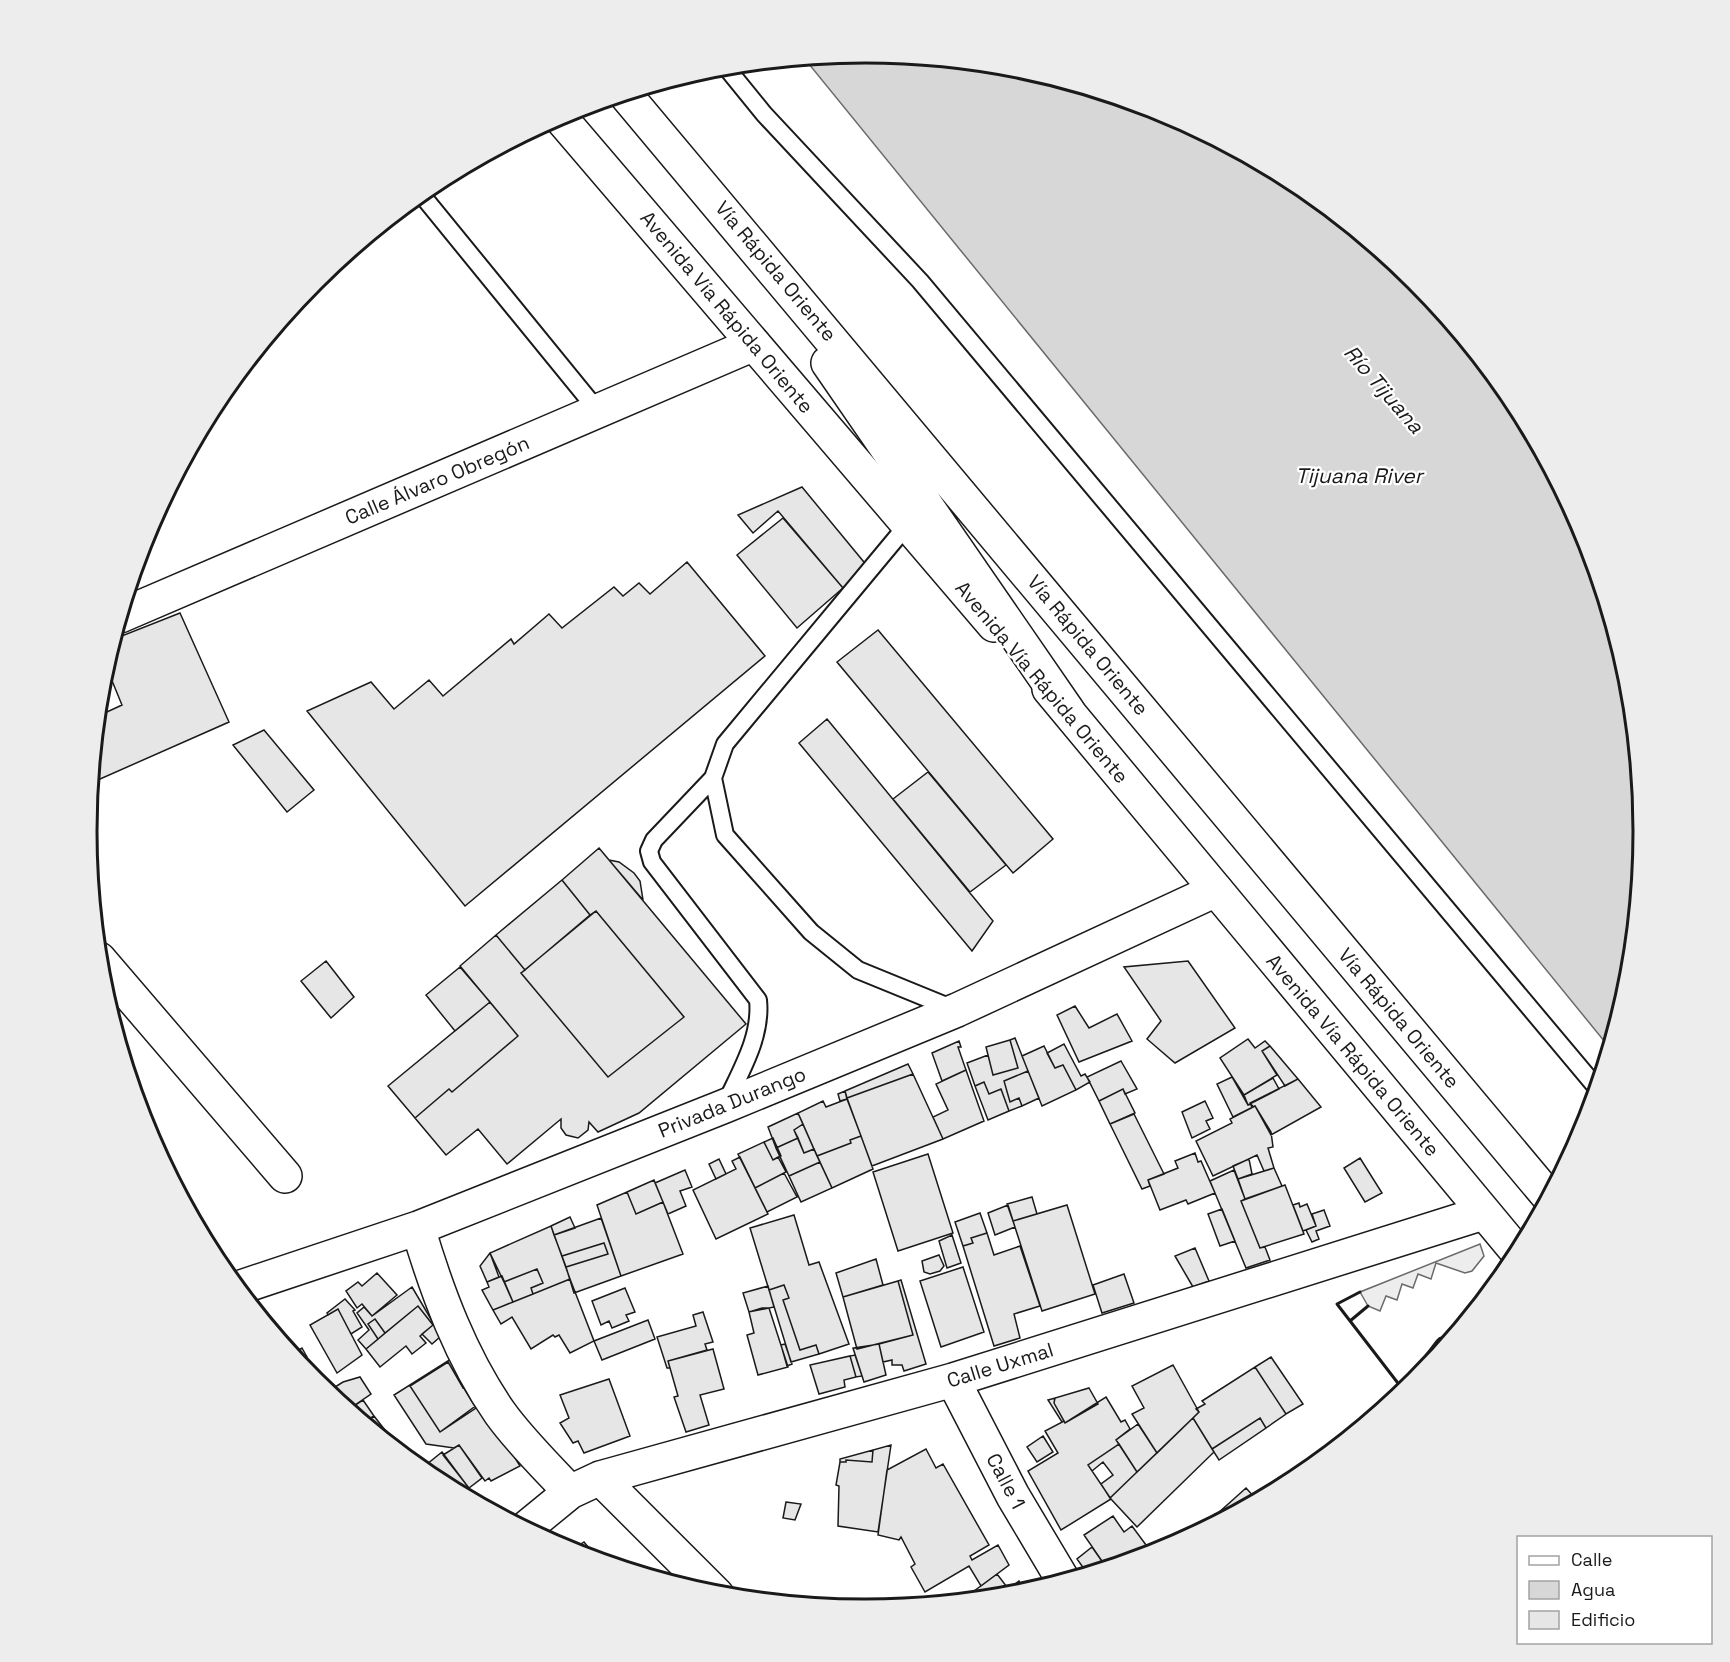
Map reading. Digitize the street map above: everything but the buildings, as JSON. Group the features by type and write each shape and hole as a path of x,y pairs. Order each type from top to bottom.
{"main road":[{"name":"Vía Rápida Oriente","path":"630,100 709,191 1543,1190"},
{"name":"Avenida Vía Rápida Oriente","path":"566,123 1068,711 1512,1246"},
{"path":"709,191 1068,711"},
{"name":"Calle Álvaro Obregón","path":"129,612 754,344"},
{"name":"Privada Durango","path":"246,1285 418,1228 725,1106 957,1010 1216,890"},
{"path":"111,973 285,1176"},
{"name":"Calle Uxmal","path":"532,1523 570,1492 600,1478 953,1380 1483,1213"},
{"path":"418,1228 430,1269 462,1347 500,1413 570,1492"},
{"name":"Calle 1","path":"953,1380 1013,1496 1059,1574"},
{"path":"600,1478 703,1581"}],"lane":[{"path":"732,75 764,114 920,280 1591,1081"},
{"path":"426,201 598,411"},
{"path":"725,1106 756,1034 760,1018 758,1000 652,862 649,851 654,840 713,778 725,744 908,524"},
{"path":"713,778 725,835 811,932 858,970 957,1010"}],"shaded area":[{"path":"1480,1244 1484,1256 1472,1271 1465,1273 1436,1263 1431,1279 1418,1274 1413,1288 1402,1284 1397,1300 1386,1296 1380,1311 1368,1306 1360,1292"}],"water":[{"name":"Tijuana River","path":"865,63 965,70 1064,89 1159,121 1249,166 1292,192 1333,222 1408,288 1474,363 1504,404 1530,447 1575,537 1607,632 1618,681 1631,781 1633,831 1626,931 1618,981 1604,1041 810,65"}],"wall":[{"path":"1360,1292 1337,1304 1398,1383"},
{"path":"1350,1321 1368,1306"}],"water label":[{"name":"Río Tijuana","path":"1384,389"}]}
